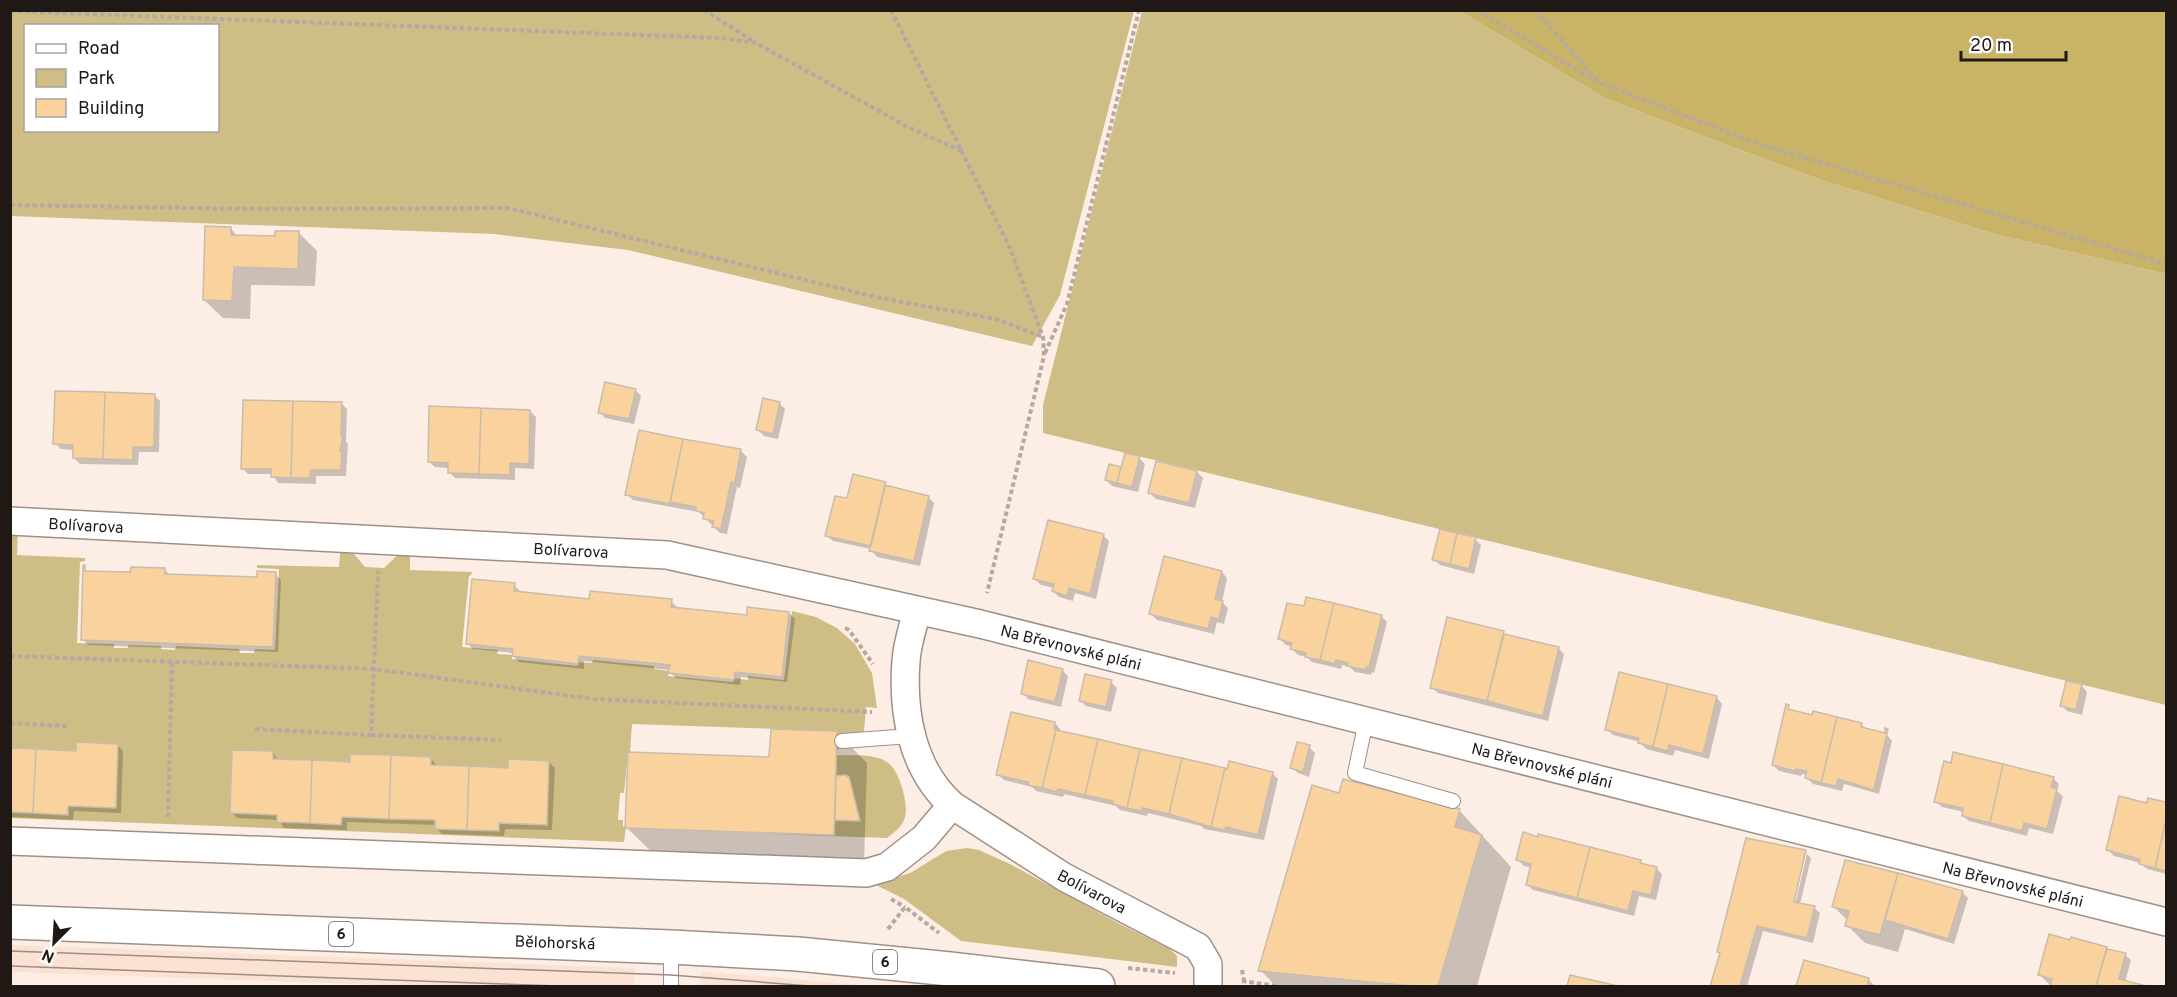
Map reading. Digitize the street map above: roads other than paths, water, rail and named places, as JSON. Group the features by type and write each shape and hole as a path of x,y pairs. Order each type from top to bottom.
{"main road":[{"name":"Bělohorská","path":"10,922 671,947 798,954 961,970 1110,977"}],"street":[{"name":"Bolívarova","path":"10,521 667,555 917,611 906,659 905,707 911,736 928,779 939,794 952,806 1064,877 1198,947 1208,964 1208,987"},
{"name":"Na Břevnovské pláni","path":"917,611 980,624 2166,922"},
{"path":"10,841 866,873 887,867 924,838 952,806"}],"lane":[{"path":"1366,721 1355,773 1453,801"},
{"path":"842,741 911,736"},
{"path":"671,947 671,987"}],"tram line":[{"path":"10,951 671,975 810,986"},
{"path":"10,966 559,986"}]}
